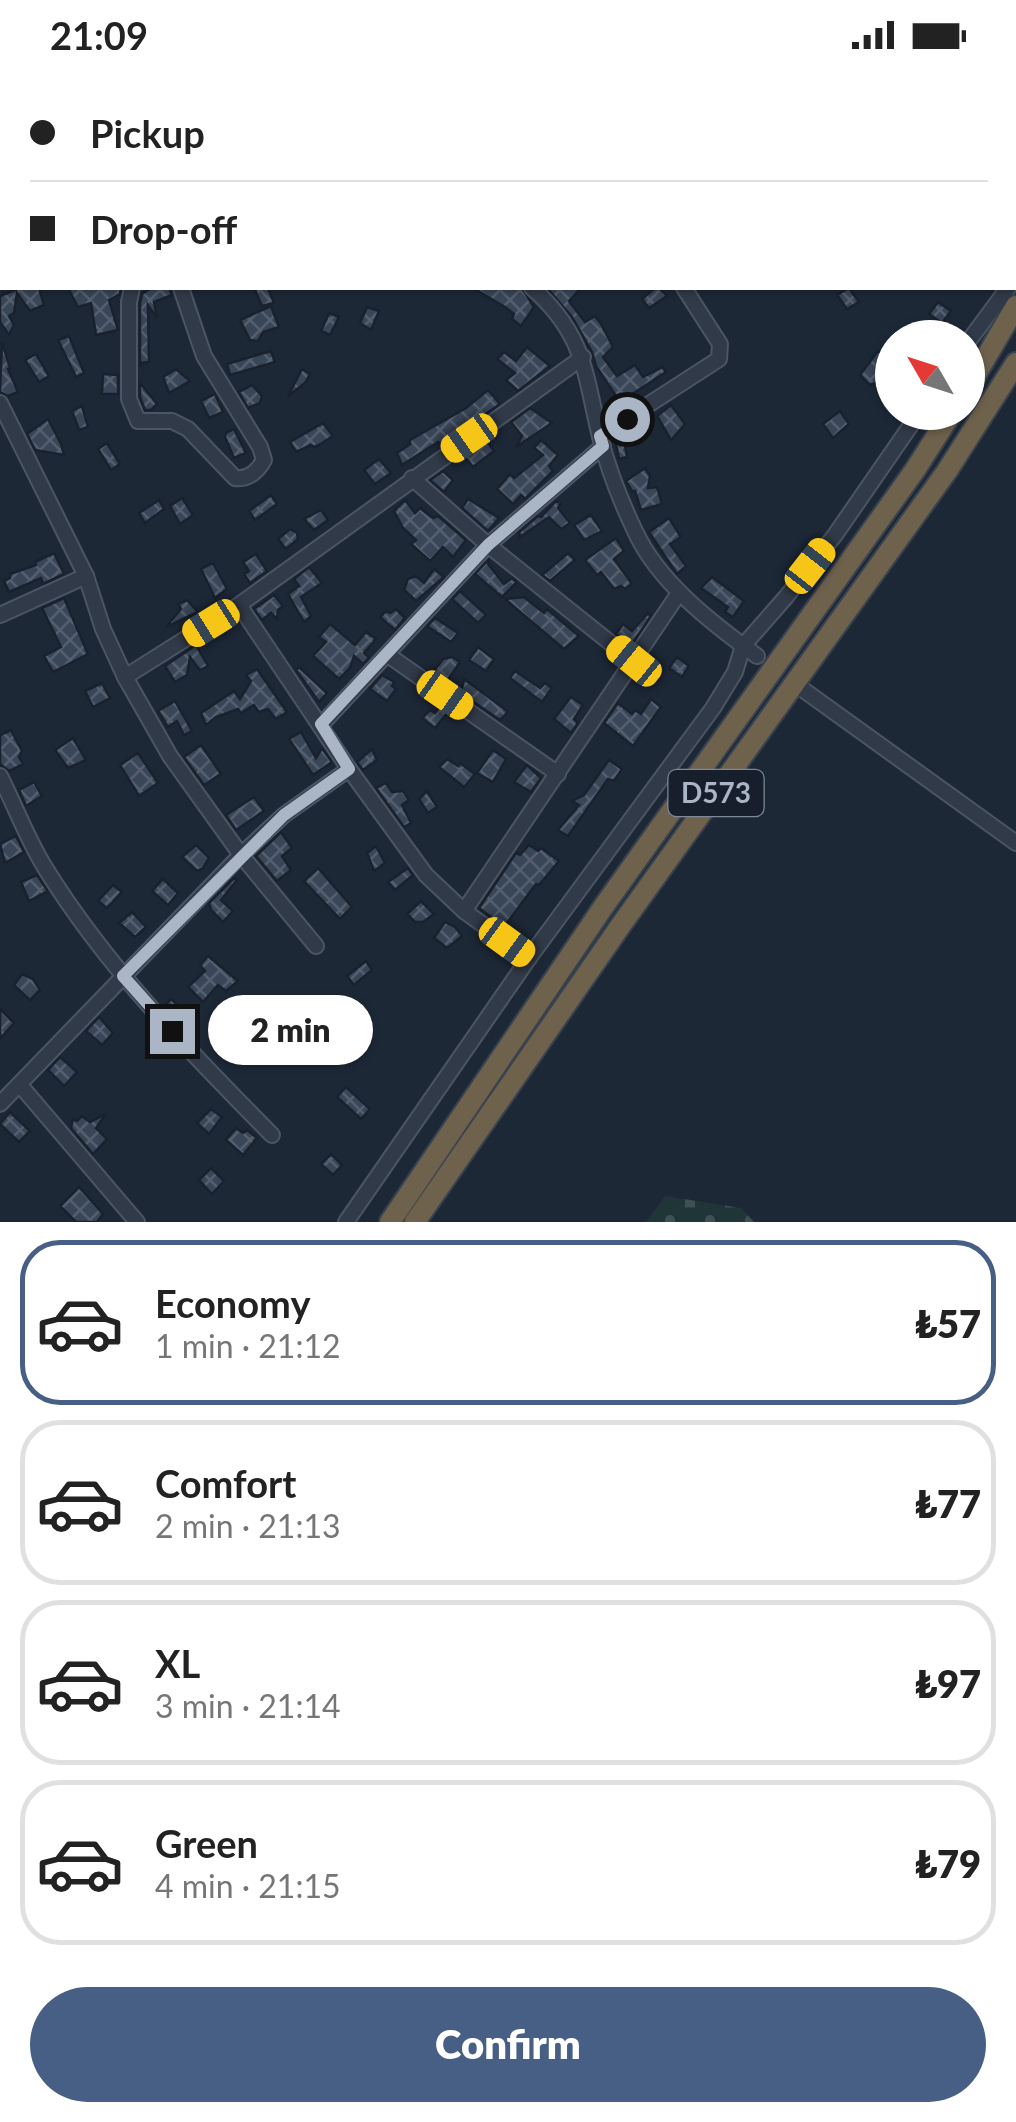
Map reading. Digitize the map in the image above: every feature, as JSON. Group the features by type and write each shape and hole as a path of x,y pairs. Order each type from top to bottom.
{"highway":[{"path":"985,359 1016,306"},
{"name":"D573","path":"415,1222 621,925 948,470 1016,363"},
{"name":"D573","path":"390,1222 604,906 941,430"}],"street":[{"path":"132,290 128,399 138,421 172,420 188,429 235,478 243,479 264,460 260,447 204,356 181,290"},
{"path":"534,290 568,330 583,357 601,441 636,534 679,592 757,656"},
{"path":"321,724 488,545 601,441 719,359 720,344 685,290"},
{"path":"984,320 1007,290"},
{"path":"125,677 239,605 583,357"},
{"path":"0,403 6,433 86,576 103,629 125,677 170,756 241,855 316,946"},
{"path":"346,1222 528,958 713,708 735,672 742,646 835,535 908,430"},
{"path":"412,478 488,545 634,661"},
{"path":"0,615 86,576"},
{"path":"464,911 679,592"},
{"path":"239,605 426,875 464,911 528,958"},
{"path":"388,655 558,774"},
{"path":"805,691 1016,843"},
{"path":"0,1104 241,855 284,815 349,769"},
{"path":"0,776 44,865 123,976 272,1136"},
{"path":"20,1084 137,1222"}],"green space":[{"path":"665,1196 741,1208 754,1222 646,1222"}],"building":[{"path":"15,290 40,290 44,305 30,311 17,293 14,313 9,316 14,325 9,335 0,322 0,296"},
{"path":"69,290 121,290 109,300 118,330 96,335 91,303 78,307"},
{"path":"148,290 170,290 172,295 154,302 157,318 148,305 149,362 141,363 140,367 140,303 142,294"},
{"path":"255,290 269,290 274,303 262,306"},
{"path":"476,290 523,290 534,307 521,326 505,307"},
{"path":"549,290 579,290 569,301 585,322 595,316 601,324 613,347 603,357 617,376 635,365 643,377 663,367 666,372 620,402 596,366 572,317"},
{"path":"653,290 661,290 667,296 649,308 642,299"},
{"path":"850,290 859,302 847,309 837,295"},
{"path":"938,302 951,311 944,320 929,314"},
{"path":"271,306 279,327 263,332 258,341 250,340 240,320"},
{"path":"367,307 379,311 371,330 360,323"},
{"path":"329,313 339,317 330,335 321,331"},
{"path":"69,336 84,373 76,377 58,340"},
{"path":"2,342 18,392 8,396 0,392"},
{"path":"527,347 550,366 518,391 506,380 515,373 497,359 504,352 516,361"},
{"path":"271,351 275,362 230,375 227,364"},
{"path":"36,354 49,376 39,382 25,360"},
{"path":"875,355 875,383 870,385 860,375"},
{"path":"176,369 190,381 169,393 163,377"},
{"path":"302,369 310,374 288,396"},
{"path":"103,374 118,375 118,394 102,394"},
{"path":"140,383 157,404 151,410 145,410"},
{"path":"252,385 262,396 260,403 248,408 239,392"},
{"path":"488,390 500,404 442,445 438,442 402,465 397,453 410,440 466,408"},
{"path":"215,394 223,412 209,418 201,401"},
{"path":"671,405 685,424 671,440 657,416"},
{"path":"82,406 88,427 79,430 72,411"},
{"path":"530,408 552,423 516,447 522,436 511,422"},
{"path":"840,411 849,424 833,438 823,424"},
{"path":"48,419 64,455 35,450 27,434"},
{"path":"323,423 333,436 296,452 290,442"},
{"path":"234,429 246,453 234,458 225,437"},
{"path":"623,434 627,457 619,459 615,439"},
{"path":"486,440 494,451 473,467 464,456"},
{"path":"541,440 558,455 549,466 553,471 525,499 521,495 513,504 497,489 510,474 514,478 543,455 534,448"},
{"path":"107,443 120,464 111,470 98,449"},
{"path":"379,459 391,473 375,484 364,470"},
{"path":"645,468 650,476 648,488 657,487 662,504 641,510 635,491 626,481"},
{"path":"443,471 453,480 444,492 430,480"},
{"path":"271,495 277,504 255,520 249,511"},
{"path":"182,498 193,515 180,524 170,506"},
{"path":"468,499 499,518 488,531 462,508"},
{"path":"159,500 164,509 145,523 139,513"},
{"path":"405,500 415,513 420,508 433,518 438,516 466,540 453,557 443,547 430,561 411,544 416,540 403,528 394,511"},
{"path":"556,501 561,503 558,508 570,523 561,529 549,517 520,537 519,532"},
{"path":"321,510 328,520 314,530 304,519"},
{"path":"591,515 602,531 584,540 574,525"},
{"path":"669,518 681,537 670,544 686,566 677,574 649,532"},
{"path":"290,529 298,539 286,549 278,539"},
{"path":"616,538 624,551 614,559 632,584 625,589 614,589 585,560"},
{"path":"54,553 64,574 43,584 41,578 9,592 4,581 10,574 36,565 35,562"},
{"path":"568,553 575,560 550,581 542,575"},
{"path":"256,554 267,571 250,583 243,562"},
{"path":"489,559 488,564 504,584 512,578 517,582 502,597 475,574"},
{"path":"213,563 227,589 215,598 201,569"},
{"path":"309,567 322,583 301,597 311,616 304,622 288,594 299,586 294,579"},
{"path":"434,569 444,577 416,601 404,590 408,579 416,576 424,583"},
{"path":"712,577 744,601 733,617 725,612 728,607 701,588"},
{"path":"460,591 486,615 478,623 452,599"},
{"path":"274,595 283,606 277,619 271,613 262,620 254,609"},
{"path":"524,597 544,613 547,609 579,636 564,649 505,599"},
{"path":"64,598 88,654 53,672 44,656 61,647 42,608"},
{"path":"187,600 198,612 166,627 181,609 178,604"},
{"path":"396,609 405,618 395,630 380,617"},
{"path":"648,613 651,616 631,646 616,634 623,624 632,631"},
{"path":"435,618 458,633 451,642 427,626"},
{"path":"330,624 355,645 366,632 376,639 364,653 369,658 363,664 354,656 350,668 339,679 313,656 326,642 319,637"},
{"path":"196,645 208,666 200,670 190,657 187,675 175,682 165,666"},
{"path":"478,647 494,659 486,671 469,660"},
{"path":"452,657 460,662 446,683 433,672 443,659"},
{"path":"677,657 689,666 682,677 669,668"},
{"path":"299,667 327,693 319,702 296,670"},
{"path":"257,669 287,712 276,719 268,709 259,712 254,705 241,713 238,709 216,717 206,725 201,713 234,691 240,699 251,681 246,675"},
{"path":"515,671 540,688 545,683 552,688 542,702 510,678"},
{"path":"382,675 394,682 392,686 396,689 387,701 370,689"},
{"path":"464,679 508,712 500,720 461,693"},
{"path":"102,683 110,698 93,707 85,691"},
{"path":"571,697 583,705 571,733 554,719"},
{"path":"651,699 661,707 633,746 604,723 618,703 632,714 635,710 641,714"},
{"path":"175,701 192,731 184,735 177,721 168,727 158,711"},
{"path":"441,705 448,712 435,728 422,718 430,710 435,713"},
{"path":"11,730 22,751 19,757 23,764 9,771 0,764 0,735"},
{"path":"301,732 316,758 322,748 332,762 313,775 289,739"},
{"path":"73,738 86,760 68,768 55,750"},
{"path":"201,745 221,774 204,785 184,757"},
{"path":"372,749 377,760 363,770 357,762"},
{"path":"493,750 506,759 493,782 477,773"},
{"path":"138,753 158,783 139,796 120,765"},
{"path":"447,759 475,774 464,787 439,767"},
{"path":"609,760 622,769 614,781 608,779 568,836 558,830 579,805 572,801 584,795"},
{"path":"527,765 541,778 531,792 514,782"},
{"path":"34,782 42,796 26,806 19,790"},
{"path":"386,783 392,792 403,791 409,800 402,805 411,823 404,827 376,788"},
{"path":"427,791 437,807 428,813 419,799"},
{"path":"254,797 264,811 236,830 226,815"},
{"path":"281,832 292,848 282,856 291,870 277,881 256,856"},
{"path":"16,836 24,852 5,863 0,844"},
{"path":"196,845 209,858 197,871 182,857"},
{"path":"529,845 559,861 504,927 479,908 516,853 520,855"},
{"path":"376,846 385,863 374,871 367,853"},
{"path":"318,868 352,907 340,919 304,881"},
{"path":"408,868 413,875 395,890 388,882"},
{"path":"37,875 48,891 29,901 21,882"},
{"path":"234,878 237,880 221,900 233,911 223,922 209,903"},
{"path":"163,879 178,893 168,905 152,891"},
{"path":"113,885 122,892 107,908 98,901"},
{"path":"421,901 434,914 423,922 415,922 407,914"},
{"path":"132,912 146,927 135,937 119,923"},
{"path":"445,922 462,936 447,948 434,938"},
{"path":"208,956 238,981 226,991 218,985 203,1002 188,987 205,971 200,965"},
{"path":"366,961 372,970 354,985 347,976"},
{"path":"22,974 33,979 40,990 30,1000 14,985"},
{"path":"171,999 192,1018 183,1027 164,1007"},
{"path":"0,1009 14,1023 0,1039"},
{"path":"99,1017 113,1033 102,1045 86,1031"},
{"path":"60,1057 77,1072 64,1086 48,1070"},
{"path":"346,1087 370,1109 361,1119 337,1097"},
{"path":"211,1109 222,1117 209,1134 197,1123"},
{"path":"10,1112 30,1131 19,1142 0,1124"},
{"path":"106,1114 96,1128 107,1139 93,1154 71,1128 73,1119 77,1121 82,1116 90,1122"},
{"path":"236,1128 257,1138 243,1155 226,1140"},
{"path":"331,1154 342,1165 333,1175 321,1164"},
{"path":"211,1168 224,1181 212,1194 199,1180"},
{"path":"79,1187 103,1214 97,1222 76,1222 60,1206"}],"route":[{"path":"172,1031 123,976 284,815 349,769 321,724 488,545 603,446 600,436 627,419"}]}
